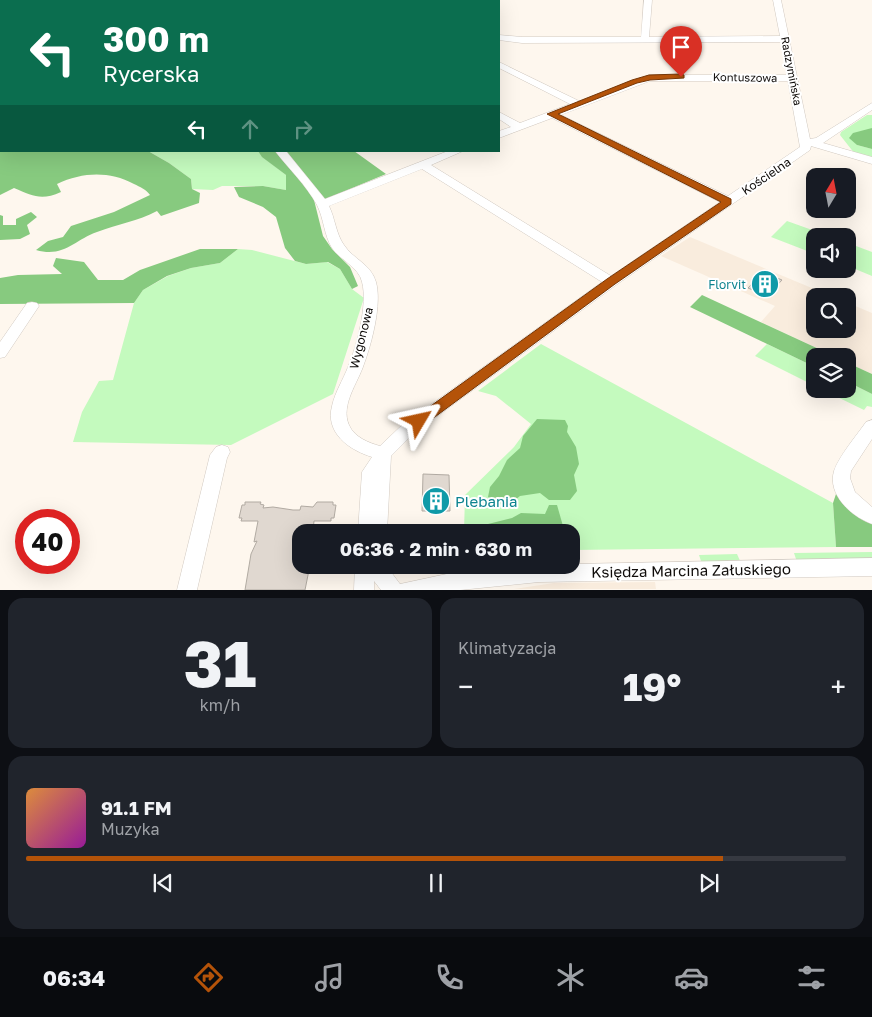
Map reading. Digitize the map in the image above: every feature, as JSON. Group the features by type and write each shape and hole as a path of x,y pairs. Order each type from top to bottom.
{"street":[{"path":"645,40 648,0"},
{"name":"Radzymińska","path":"777,0 792,78 809,143"},
{"path":"501,41 786,39"},
{"path":"500,66 577,104"},
{"name":"Kontuszowa","path":"500,135 649,78 792,78"},
{"path":"809,143 819,141 872,106"},
{"path":"551,114 728,202"},
{"path":"500,116 520,127"},
{"path":"809,143 872,162"},
{"name":"Kościelna","path":"368,524 371,472 375,452 611,282 802,151 809,143"},
{"name":"Wygonowa","path":"281,152 304,178 323,204 337,246 362,270 369,280 370,304 357,363 339,409 339,421 344,433 357,445 375,452"},
{"path":"323,204 455,152"},
{"path":"423,165 611,282"},
{"path":"0,353 32,306"},
{"path":"872,426 841,476 843,490 848,498 872,516"},
{"path":"187,590 219,455 222,452"},
{"path":"375,452 378,524"},
{"name":"Księdza Marcina Załuskiego","path":"580,573 872,567"},
{"path":"364,590 365,574"},
{"path":"380,574 393,590"},
{"name":"Księdza Marcina Załuskiego","path":"407,590 437,583 510,574"},
{"name":"Księdza Marcina Załuskiego","path":"472,590 510,574"}],"shaded area":[{"path":"690,237 812,288 806,288 806,338 856,338 856,306 872,313 872,374 856,367 856,348 817,348 761,322 775,306 661,256"},
{"path":"655,582 656,589 514,589 554,583"}],"green space":[{"path":"867,115 872,115 872,128 857,145 872,149 872,159 855,154 840,135 841,132"},
{"path":"872,128 872,149 857,145 849,138 853,133"},
{"path":"0,152 150,152 191,179 192,189 200,193 199,203 161,216 157,211 89,235 62,250 54,252 36,250 48,241 63,237 71,226 114,212 150,195 143,188 125,180 106,175 86,175 57,184 61,192 54,195 42,197 14,188 0,195"},
{"path":"150,152 259,152 286,175 286,190 263,186 222,186 213,190 192,189 191,179"},
{"path":"259,152 355,152 386,174 326,199 314,200 323,236 332,249 350,267 358,286 352,289 340,269 328,262 306,264 295,261 285,248 276,217 263,207 239,197 234,187 263,186 286,190 286,175 262,157"},
{"path":"31,212 37,217 27,225 30,234 20,239 0,240 0,215 3,216 3,225 16,225 16,219"},
{"path":"787,221 807,228 806,251 771,237"},
{"path":"856,246 872,252 872,276 856,269"},
{"path":"200,249 238,249 220,263 191,268 167,276 143,290 134,303 0,304 0,278 18,275 62,274 53,266 56,258 84,262 98,280 123,280 140,270"},
{"path":"238,249 252,250 306,264 327,262 340,269 352,289 364,298 333,394 231,445 73,442 82,412 99,381 113,380 134,303 143,290 168,276 191,268 220,263"},
{"path":"702,295 817,348 806,348 806,363 690,307"},
{"path":"541,344 833,503 836,547 580,550 580,524 464,524 465,495 514,447 531,424 496,396 478,391"},
{"path":"767,344 806,363 806,382 755,356"},
{"path":"856,367 872,374 872,394 856,386"},
{"path":"856,386 872,394 872,407 867,406 864,410 839,398 856,398"},
{"path":"537,419 565,420 568,426 567,432 576,447 579,464 574,475 577,491 570,500 549,500 540,493 520,496 510,504 499,504 488,497 490,487 499,476 507,460 520,448 523,436"},
{"path":"836,494 843,504 872,523 872,547 836,547 833,503"},
{"path":"549,505 557,505 562,524 488,524 512,518 521,513 545,514"},
{"path":"872,552 872,561 797,562 794,553"},
{"path":"737,554 741,563 702,564 699,555"}],"building":[{"name":"Florvit","path":"763,272 782,280 767,296 748,288"},
{"name":"Plebania","path":"423,474 449,475 450,511 422,511"},
{"path":"245,502 261,502 260,504 264,505 263,508 273,507 300,510 301,506 313,507 317,502 333,502 333,505 336,505 334,518 331,518 331,521 314,521 314,524 292,524 292,574 308,574 305,590 245,590 251,554 257,541 254,542 258,521 241,521 242,518 239,518 242,505 245,505"}],"place":[{"name":"Florvit","path":"765,284"},
{"name":"Plebania","path":"436,501"}],"route":[{"path":"419,421 611,282 728,202 551,114 634,82 649,78 681,77"}]}
